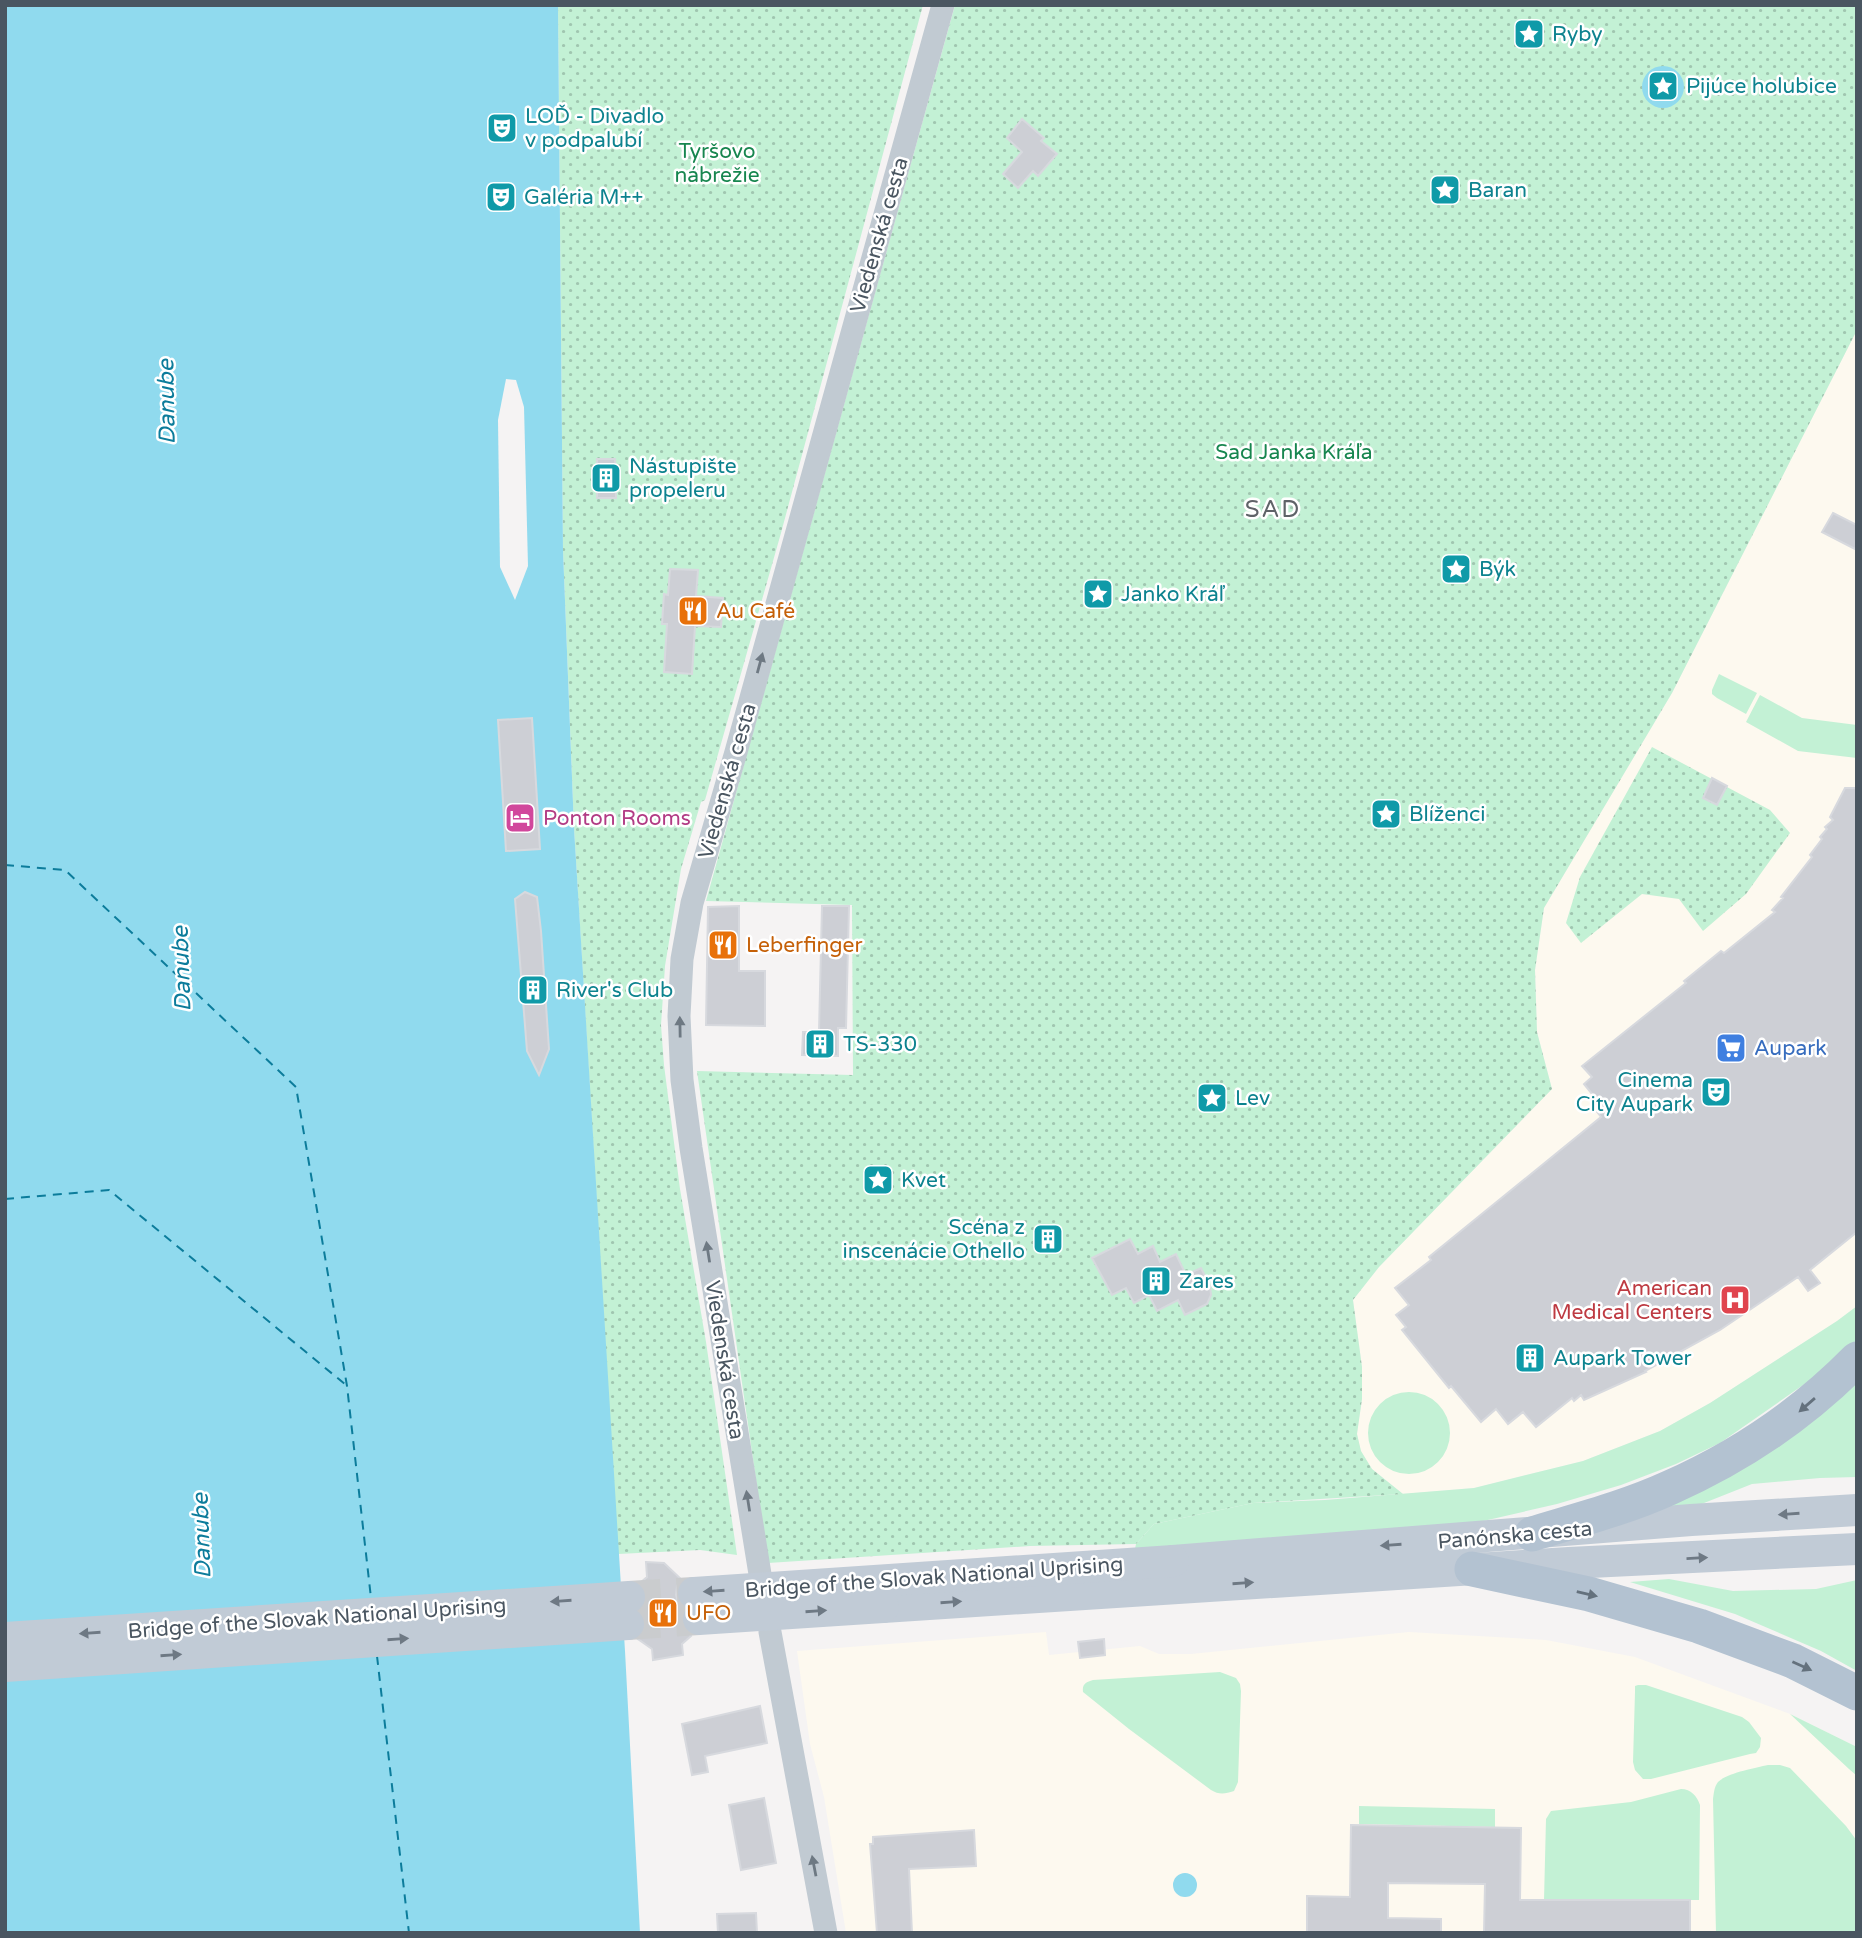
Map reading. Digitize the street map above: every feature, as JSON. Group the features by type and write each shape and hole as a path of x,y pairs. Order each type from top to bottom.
{"main road":[{"path":"1532,1534 1647,1497 1727,1460 1800,1412 1857,1359"},
{"name":"Panónska cesta","path":"1174,1574 1532,1534 1857,1510"},
{"name":"Panónska cesta","path":"1174,1574 1472,1569 1857,1549"},
{"path":"1472,1569 1589,1594 1699,1626 1793,1661 1857,1693"},
{"name":"Bridge of the Slovak National Uprising","path":"697,1606 1174,1574"},
{"name":"Bridge of the Slovak National Uprising","path":"5,1638 629,1610 5,1666"}],"street":[{"name":"Viedenská cesta","path":"760,1574 683,1091 679,1016 682,959 692,903 943,5"},
{"path":"770,1632 827,1933"}],"shaded area":[{"path":"1857,330 1857,1306 1710,1403 1660,1431 1583,1461 1474,1488 1403,1494 1372,1469 1361,1452 1357,1434 1362,1399 1362,1367 1353,1300 1379,1267 1552,1089 1537,1032 1535,970 1544,908 1672,693"},
{"path":"1046,1632 1049,1655 1140,1646 1159,1654 1191,1654 1409,1632 1546,1640 1635,1657 1790,1714 1857,1747 1857,1933 846,1933 824,1797 810,1744 797,1651"}],"green space":[{"name":"Tyršovo nábrežie","path":"558,5 923,5 781,533 705,800 701,802 681,869 665,966 661,1025 664,1065 680,1189 706,1342 737,1555 700,1550 618,1554 574,828 563,550"},
{"name":"Sad Janka Kráľa","path":"955,5 1857,5 1857,330 1672,693 1544,908 1535,970 1537,1032 1552,1089 1379,1267 1353,1300 1362,1367 1362,1399 1357,1434 1361,1451 1372,1469 1403,1494 1253,1503 1154,1524 1136,1544 1030,1546 768,1563 697,1071 853,1075 852,905 706,901"},
{"path":"1719,674 1757,693 1746,714 1712,694"},
{"path":"1760,695 1802,718 1857,725 1857,758 1798,751 1746,722"},
{"path":"1652,747 1770,810 1790,833 1746,894 1703,931 1679,899 1642,894 1581,943 1566,923 1580,877"},
{"path":"1857,1306 1857,1344 1806,1383 1720,1443 1676,1464 1621,1485 1557,1504 1479,1522 1135,1549 1136,1544 1154,1524 1253,1503 1474,1488 1583,1461 1660,1431 1710,1403"},
{"path":"1857,1377 1857,1477 1752,1484 1694,1507 1636,1511"},
{"path":"1409,1392 1425,1395 1438,1404 1447,1417 1450,1433 1447,1449 1438,1462 1425,1471 1409,1474 1393,1471 1380,1462 1371,1449 1368,1433 1371,1417 1380,1404 1393,1395"},
{"path":"1669,1579 1733,1591 1816,1589 1857,1580 1857,1671 1821,1651 1735,1614 1630,1582"},
{"path":"1220,1672 1236,1678 1241,1691 1238,1782 1234,1791 1225,1793 1211,1790 1083,1692 1085,1684 1093,1680"},
{"path":"1646,1685 1742,1717 1761,1738 1760,1747 1756,1753 1643,1779 1635,1770 1633,1762 1635,1686"},
{"path":"1790,1714 1857,1747 1857,1776 1849,1769"},
{"path":"1768,1765 1790,1768 1857,1841 1857,1933 1716,1933 1715,1788 1718,1782 1728,1776"},
{"path":"1681,1789 1693,1794 1700,1805 1699,1900 1544,1900 1546,1819 1551,1811 1631,1802"},
{"path":"1359,1806 1495,1809 1495,1827 1359,1824"}],"water":[{"name":"Danube","path":"5,5 558,5 563,550 574,828 640,1933 5,1933"},
{"name":"Pijúce holubice","path":"1663,66 1678,72 1684,87 1678,102 1663,108 1648,102 1642,87 1648,72"},
{"path":"1185,1873 1193,1877 1197,1885 1193,1893 1185,1897 1177,1893 1173,1885 1177,1877"}],"pier":[{"path":"506,379 516,380 524,407 528,566 515,600 500,567 498,420"}],"building":[{"path":"1022,119 1044,138 1041,141 1057,154 1038,176 1033,171 1018,188 1003,174 1022,152 1007,138"},
{"name":"Nástupište propeleru","path":"597,459 615,459 616,498 597,498"},
{"path":"1833,513 1857,525 1857,550 1822,532"},
{"name":"Au Café","path":"670,569 698,570 696,596 723,598 721,627 695,626 692,674 664,672 667,624 662,624 664,594 668,595"},
{"path":"532,718 540,849 506,851 498,720"},
{"path":"1712,778 1727,786 1717,805 1703,798"},
{"name":"Aupark","path":"1845,788 1857,788 1857,1232 1810,1270 1820,1283 1808,1291 1798,1277 1720,1330 1646,1372 1584,1400 1581,1395 1574,1401 1572,1398 1536,1427 1523,1412 1508,1424 1496,1409 1481,1422 1451,1386 1449,1388 1402,1330 1406,1327 1396,1315 1409,1305 1395,1288 1431,1260 1429,1257 1601,1117 1591,1104 1597,1100 1584,1084 1592,1077 1582,1066 1686,983 1684,981 1721,951 1724,953 1775,912 1772,910 1812,857 1810,855 1827,829 1825,827 1833,820 1830,817"},
{"name":"River's Club","path":"525,892 537,897 541,931 549,1049 539,1075 527,1051 515,899"},
{"name":"Leberfinger","path":"739,906 739,971 765,971 765,1026 706,1025 708,907"},
{"path":"822,906 849,906 846,1028 838,1028 838,1056 802,1055 803,1032 819,1032"},
{"name":"Zares","path":"1130,1239 1138,1254 1153,1246 1160,1262 1176,1254 1186,1275 1201,1268 1210,1286 1211,1295 1207,1304 1185,1315 1178,1300 1157,1311 1149,1295 1134,1303 1126,1288 1112,1295 1092,1258"},
{"name":"UFO","path":"646,1562 664,1563 682,1580 677,1586 676,1595 678,1603 685,1608 681,1620 683,1629 691,1636 682,1644 683,1655 653,1660 652,1649 638,1639 644,1633 646,1623 644,1614 640,1611 646,1604 647,1595 645,1587 640,1583 647,1577"},
{"path":"1104,1639 1105,1655 1080,1658 1078,1642"},
{"path":"760,1706 767,1743 705,1756 708,1772 692,1775 682,1724"},
{"path":"764,1798 776,1863 741,1870 729,1805"},
{"path":"1351,1825 1521,1828 1520,1900 1690,1900 1690,1933 1484,1933 1485,1884 1388,1883 1388,1918 1441,1919 1441,1933 1307,1933 1307,1896 1350,1897"},
{"path":"974,1830 976,1866 909,1869 912,1933 877,1933 870,1844 873,1844 873,1837"},
{"path":"756,1913 757,1933 718,1933 717,1914"}],"ferry route":[{"path":"5,865 65,870 296,1087 347,1386 371,1598"},
{"path":"5,1199 109,1190 346,1385"},
{"path":"377,1656 409,1933"}],"tunnel":[{"path":"629,1597 694,1593"},
{"path":"628,1624 699,1619"}],"place":[{"name":"Ryby","path":"1529,34"},
{"name":"Pijúce holubice","path":"1663,86"},
{"name":"LOĎ - Divadlo v podpalubí","path":"502,128"},
{"name":"Baran","path":"1445,190"},
{"name":"Galéria M++","path":"501,197"},
{"name":"Nástupište propeleru","path":"606,478"},
{"name":"Býk","path":"1456,569"},
{"name":"Janko Kráľ","path":"1098,594"},
{"name":"Au Café","path":"693,611"},
{"name":"Blíženci","path":"1386,814"},
{"name":"Ponton Rooms","path":"520,818"},
{"name":"Leberfinger","path":"723,945"},
{"name":"River's Club","path":"533,990"},
{"name":"TS-330","path":"820,1044"},
{"name":"Aupark","path":"1731,1048"},
{"name":"Cinema City Aupark","path":"1716,1092"},
{"name":"Lev","path":"1212,1098"},
{"name":"Kvet","path":"878,1180"},
{"name":"Scéna z inscenácie Othello","path":"1048,1239"},
{"name":"Zares","path":"1156,1281"},
{"name":"American Medical Centers","path":"1735,1300"},
{"name":"Aupark Tower","path":"1530,1358"},
{"name":"UFO","path":"663,1613"}],"district":[{"name":"SAD","path":"1273,509"}]}
